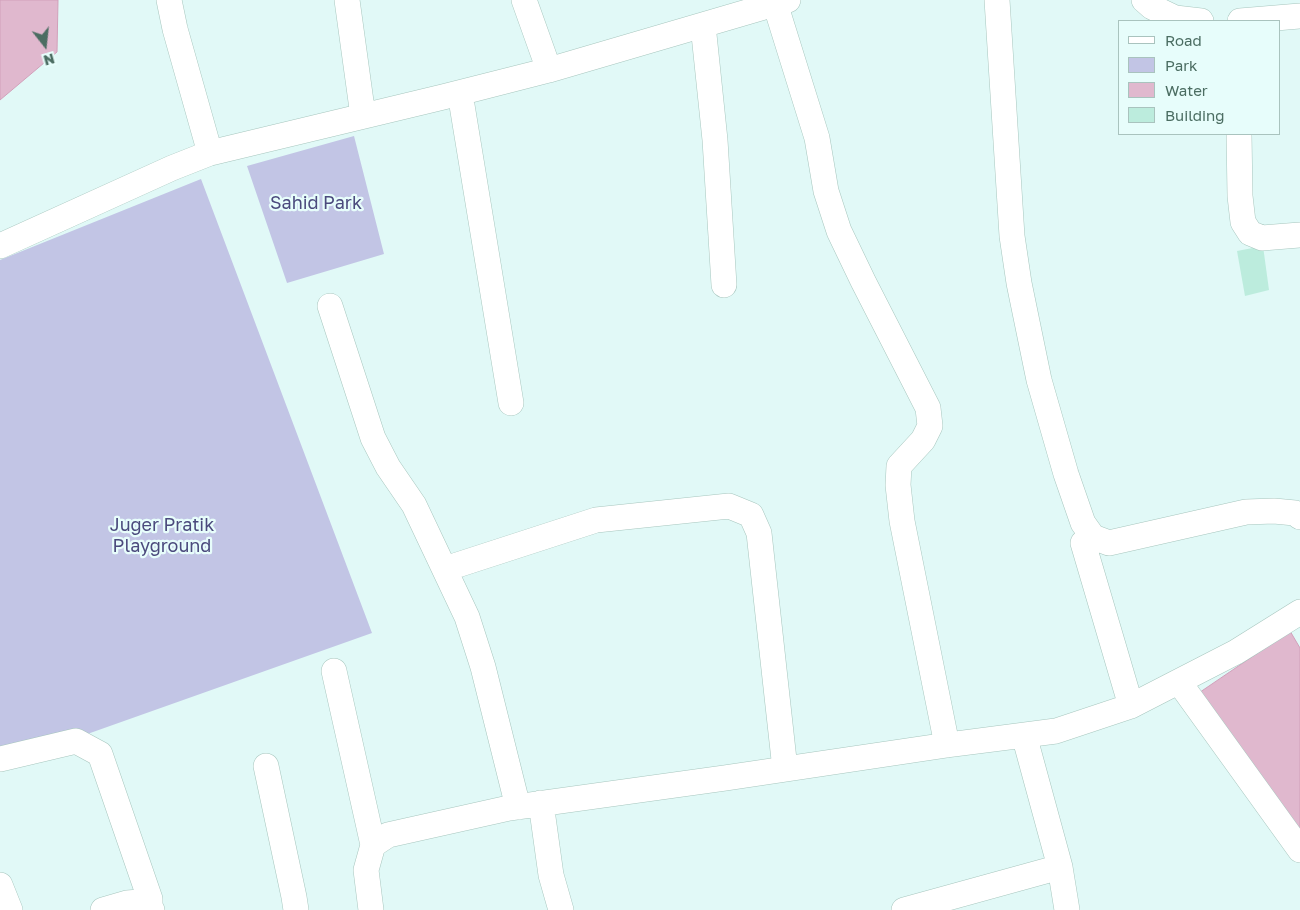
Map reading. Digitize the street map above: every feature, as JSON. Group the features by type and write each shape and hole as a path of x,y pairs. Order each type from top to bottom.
{"street":[{"path":"169,0 175,29 210,153"},
{"path":"346,0 363,116"},
{"path":"524,0 549,70"},
{"path":"997,0 1012,236 1019,283 1039,380 1066,474 1083,522 1093,537 1109,543 1246,512 1274,511 1295,514 1300,517"},
{"path":"1144,0 1152,7 1175,18 1192,20"},
{"path":"0,246 172,168 210,153 549,70 779,1 817,138 826,191 839,231 928,408 930,426 923,440 899,466 898,485 902,521 947,745"},
{"path":"1252,20 1300,16"},
{"path":"703,25 715,140 724,285"},
{"path":"460,93 511,403"},
{"path":"1239,135 1240,196 1243,222 1250,233 1262,238 1300,235"},
{"path":"330,306 374,438 388,467 414,505 467,616 530,805 561,910"},
{"path":"445,569 596,520 729,506 750,515 758,533 785,769"},
{"path":"1083,543 1131,706"},
{"path":"373,845 388,835 530,805 1056,731 1131,706 1236,652 1300,612"},
{"path":"334,671 373,845 366,870 371,910"},
{"path":"1179,682 1300,850"},
{"path":"1024,735 1060,867 1067,910"},
{"path":"0,759 76,741 100,754 150,899 151,909"},
{"path":"266,766 296,910"},
{"path":"904,910 1060,867"},
{"path":"0,885 10,910"},
{"path":"103,910 127,903 140,902 151,909"}],"green space":[{"name":"Sahid Park","path":"354,136 384,254 287,283 247,166"},
{"name":"Juger Pratik Playground","path":"201,179 372,633 0,765 0,260"}],"water":[{"path":"0,0 58,0 57,52 0,100"},
{"path":"1290,631 1300,648 1300,854 1184,703"}],"building":[{"path":"1263,246 1269,290 1245,296 1237,251"}]}
